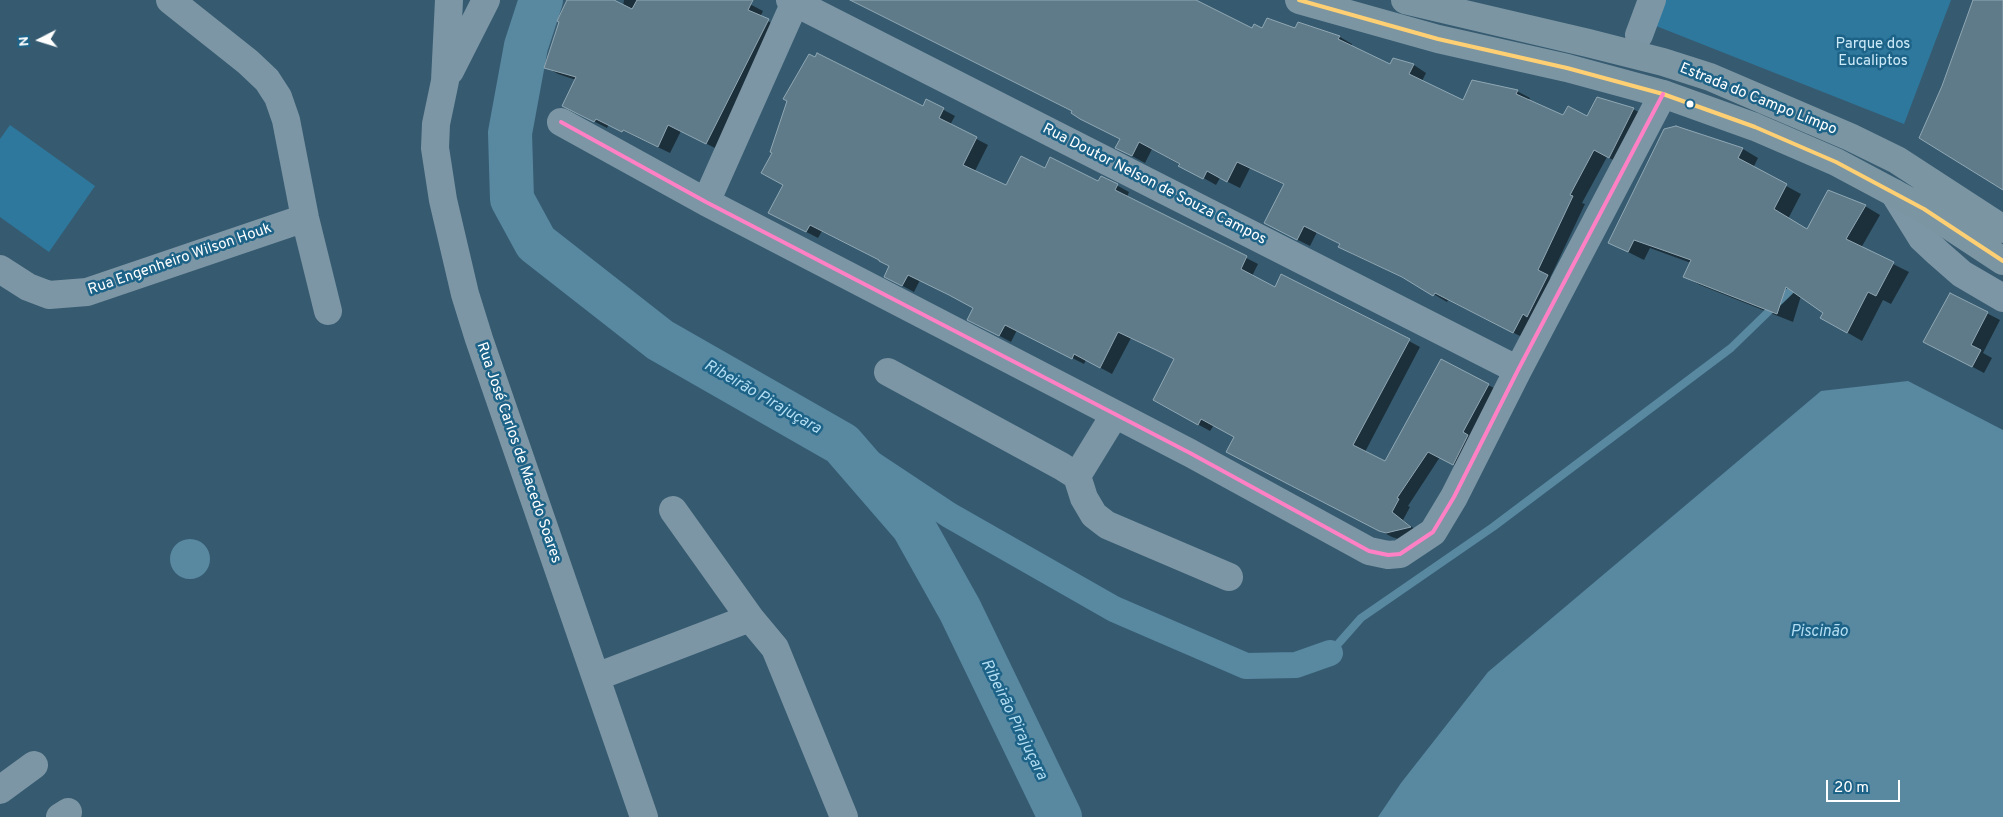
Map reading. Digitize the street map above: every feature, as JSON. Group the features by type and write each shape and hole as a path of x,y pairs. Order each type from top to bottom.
{"main road":[{"name":"Estrada do Campo Limpo","path":"1299,0 1438,39 1567,68 1663,94 1755,127 1836,162 1924,209 1999,238"},
{"name":"Estrada do Campo Limpo","path":"1405,0 1588,43 1710,76 1897,160 1999,238"}],"street":[{"path":"170,0 248,62 266,80 278,97 286,120 305,218 328,311"},
{"name":"Rua José Carlos de Macedo Soares","path":"450,0 445,81 436,124 435,148 444,200 465,294 644,817"},
{"name":"Rua José Carlos de Macedo Soares","path":"445,81 486,0"},
{"path":"1639,35 1652,0"},
{"path":"706,202 794,1"},
{"name":"Rua Doutor Nelson de Souza Campos","path":"794,1 1518,370"},
{"path":"561,122 706,202 1190,452 1370,551 1388,555 1400,554 1432,532 1454,497 1518,370 1663,94"},
{"path":"1894,194 1922,238 1962,274 2003,298"},
{"name":"Rua Engenheiro Wilson Houk","path":"0,269 28,287 49,295 87,292 305,218"},
{"path":"888,372 1062,466 1077,476 1084,498 1094,515 1107,525 1229,577"},
{"path":"1077,476 1114,414"},
{"path":"673,510 750,618 775,648 844,817"},
{"path":"596,677 750,618"},
{"path":"0,790 34,765"}],"green space":[{"name":"Parque dos Eucaliptos","path":"1654,0 1951,0 1904,124 1646,22"},
{"path":"10,125 95,186 49,252 0,217 0,139"}],"water":[{"name":"Piscinão","path":"1908,381 2003,430 2003,817 1378,817 1401,783 1488,672 1821,391"},
{"path":"194,539 201,542 207,548 210,559 209,567 201,576 194,579 186,579 179,576 171,567 170,555 173,548 182,540"}],"building":[{"path":"567,0 614,0 632,9 637,0 753,0 748,10 769,19 706,144 668,125 658,147 596,119 594,122 562,106 576,77 544,68 559,22 557,21"},
{"path":"850,0 1196,0 1252,28 1254,24 1262,28 1267,18 1295,28 1298,22 1340,36 1338,39 1390,64 1393,58 1414,64 1409,74 1463,100 1472,80 1518,90 1516,94 1563,115 1568,106 1587,116 1597,97 1634,108 1609,158 1594,150 1570,195 1573,196 1538,270 1548,275 1527,317 1523,314 1513,333 1435,293 1433,296 1402,277 1338,247 1340,244 1304,226 1297,240 1264,223 1284,184 1237,162 1227,182 1207,171 1203,179 1139,142 1132,156 1115,148 1120,139 1080,119 1071,113 1072,111"},
{"path":"1973,0 2003,0 2003,190 1919,138 1942,86"},
{"path":"817,53 923,106 926,99 944,108 939,118 977,137 963,165 1006,185 1021,156 1045,168 1050,157 1098,181 1101,176 1118,184 1115,190 1247,256 1241,269 1275,287 1281,274 1410,339 1353,445 1385,461 1441,359 1489,384 1463,432 1468,435 1453,465 1428,452 1397,498 1399,499 1392,512 1411,527 1386,533 1379,531 1226,452 1234,437 1201,419 1198,425 1153,400 1174,359 1156,350 1118,332 1100,368 1074,354 1072,359 1005,325 999,336 967,320 973,308 949,295 908,275 902,286 884,277 889,266 879,260 810,225 806,232 768,213 783,185 761,173 772,153 770,152 787,101 783,99 809,54 815,57"},
{"path":"1676,126 1743,148 1738,158 1787,184 1774,209 1807,229 1828,190 1866,205 1846,239 1894,262 1876,296 1868,292 1847,333 1820,318 1823,313 1786,287 1777,314 1683,277 1691,260 1634,240 1628,252 1608,243 1664,129"},
{"path":"1950,293 1988,312 1971,345 1981,350 1972,367 1923,342"}],"waterway":[{"name":"Ribeirão Pirajuçara","path":"541,0 526,46 510,133 512,199 536,243 660,340 842,444 913,526 960,610 1060,817"},
{"path":"1330,653 1361,618 1493,527 1731,348 1798,283"},
{"path":"842,444 949,515 1114,609 1246,666 1296,665 1330,653"}],"transit line":[{"path":"1299,0 1438,39 1567,68 1663,94 1755,127 1836,162 1924,209 2003,261"},
{"path":"561,122 706,202 1190,453 1369,551 1388,555 1400,554 1433,532 1454,497 1518,370 1663,94"}]}
